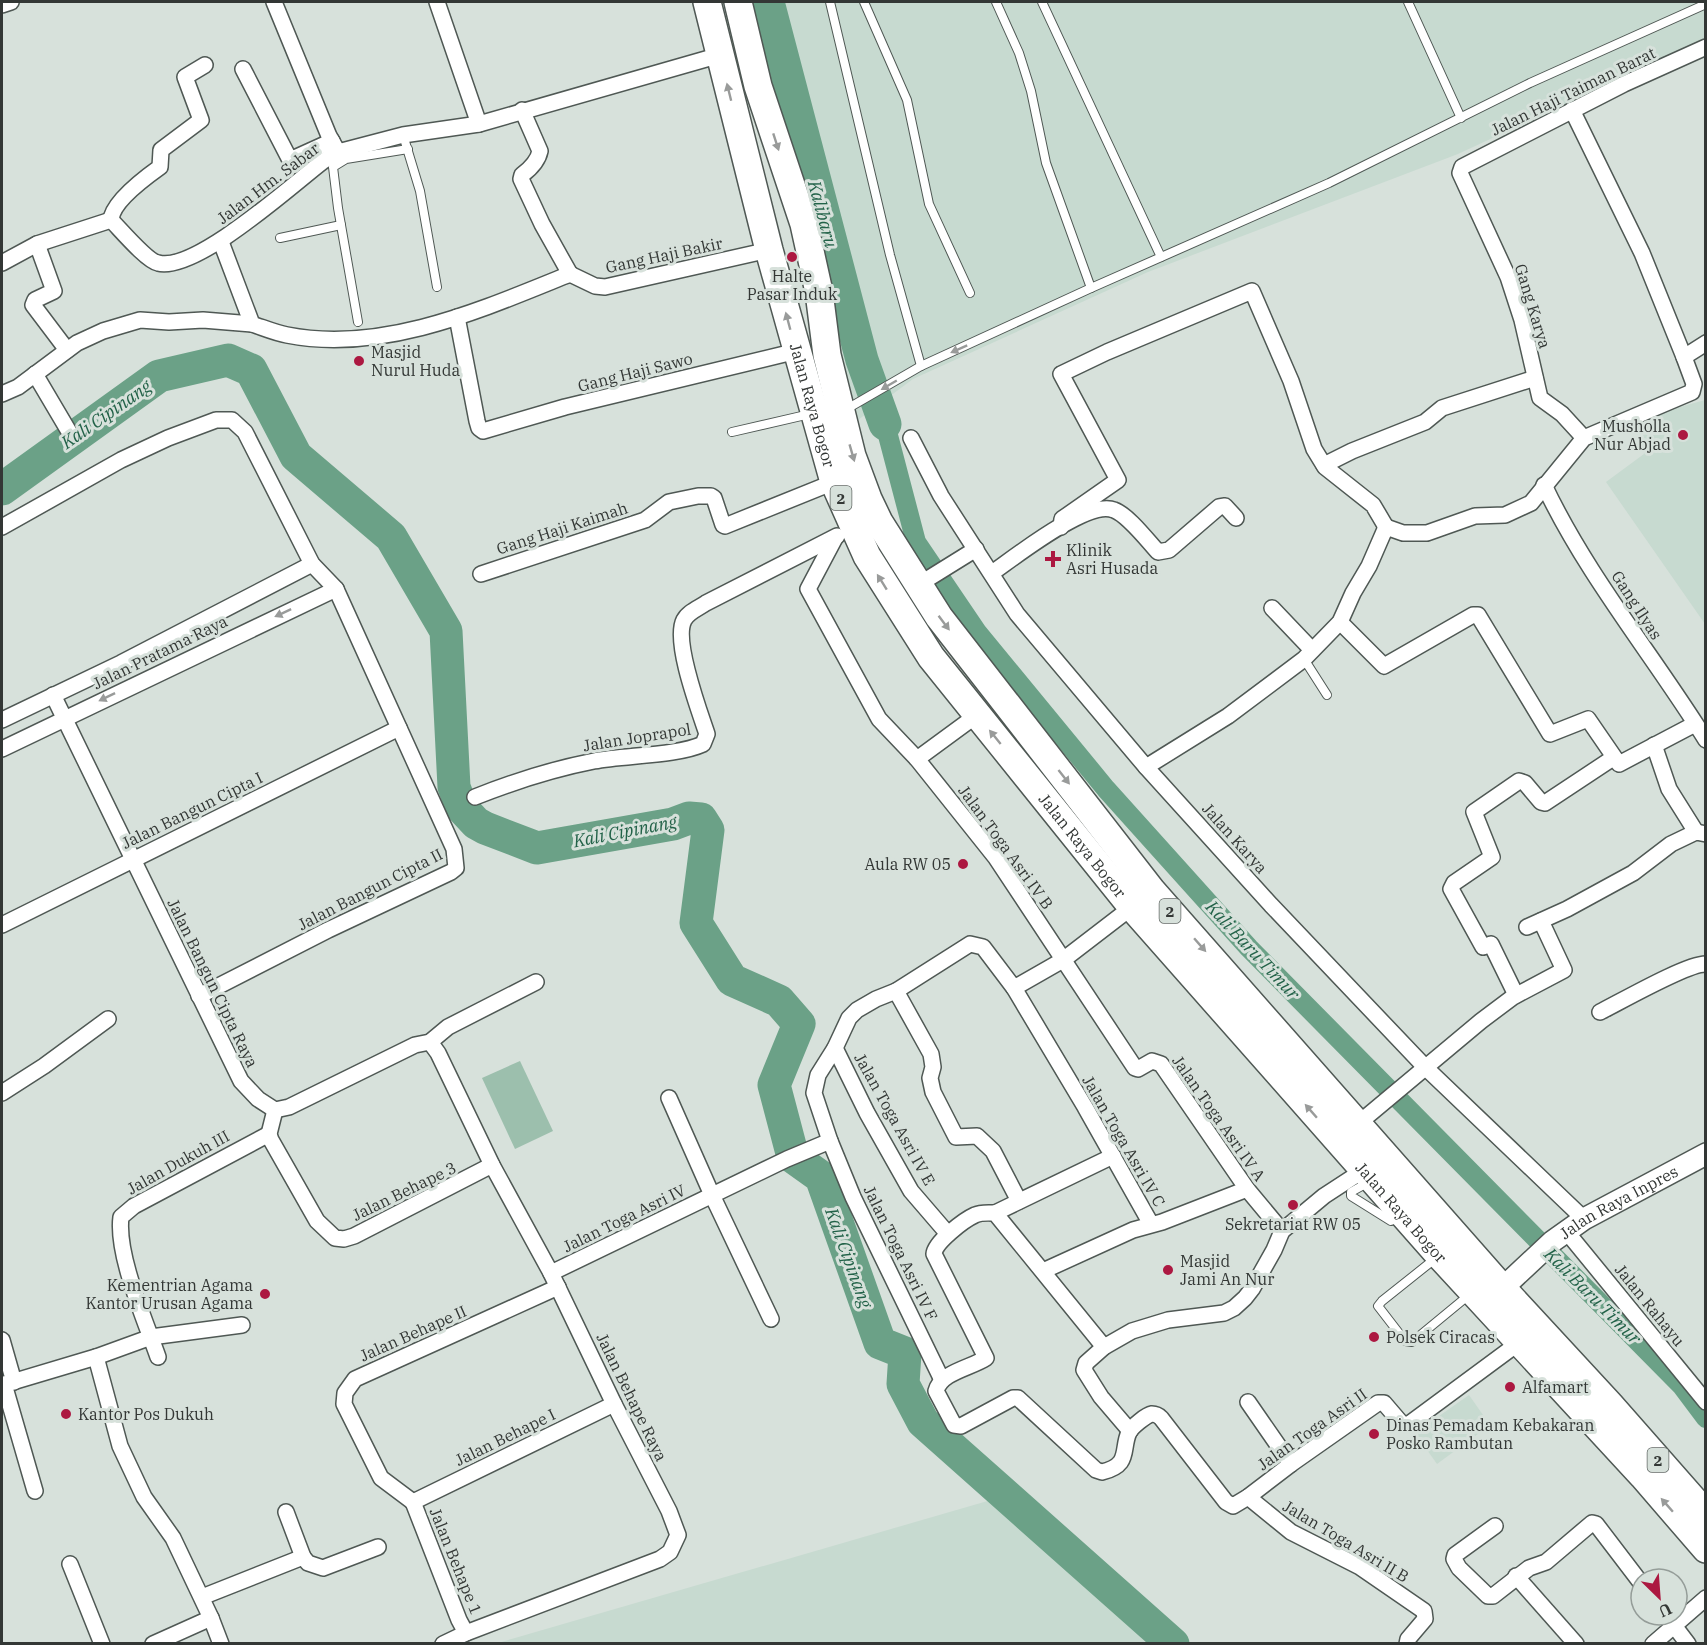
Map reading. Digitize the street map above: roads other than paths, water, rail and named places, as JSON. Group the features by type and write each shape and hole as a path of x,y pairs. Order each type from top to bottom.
{"highway":[{"name":"Jalan Raya Bogor","path":"708,2 769,250 797,351 852,456 879,522 952,633 1152,891 1366,1118 1380,1169 1403,1214 1439,1255 1610,1405 1706,1514"},
{"name":"Jalan Raya Bogor","path":"738,2 758,86 804,224 819,292 827,356 827,412 834,482 844,533 867,556 931,657 1132,907 1337,1141 1380,1169 1486,1295"},
{"name":"Jalan Raya Bogor","path":"1529,1335 1642,1476 1706,1549"}],"street":[{"path":"2,5 11,2"},
{"path":"243,69 290,160 335,147 274,2"},
{"path":"437,2 479,124"},
{"name":"Jalan Haji Taiman Barat","path":"1460,173 1462,167 1572,110 1706,47"},
{"name":"Jalan Hm. Sabar","path":"111,220 152,261 174,263 220,242 322,162 335,147 405,142 479,124 720,56"},
{"path":"2,264 37,244 111,220 112,213 119,203 142,180 160,167 162,149 201,120 185,77 205,65"},
{"path":"2,394 18,387 67,350 103,331 140,320 169,322 203,320 252,324 288,335 344,339 386,335 458,317 570,274 521,180 522,175 531,168 539,156 540,151 522,110"},
{"path":"1061,527 1062,519 1118,480 1061,374 1107,352 1252,291 1291,381 1312,445 1324,465 1373,505 1386,527 1403,533 1427,533 1475,516 1505,515 1531,503 1584,438 1692,392 1694,384 1642,253 1572,110"},
{"name":"Gang Karya","path":"1460,173 1508,277 1522,320 1540,398 1562,414 1584,438"},
{"path":"220,242 252,324"},
{"path":"37,244 54,291 34,300 33,305 67,350"},
{"name":"Gang Haji Bakir","path":"570,274 595,286 605,287 769,250"},
{"name":"Gang Haji Sawo","path":"458,317 477,421 482,431 489,431 566,407 797,351"},
{"path":"1684,357 1706,343"},
{"path":"35,374 71,435"},
{"path":"1324,465 1352,451 1425,422 1442,408 1535,378"},
{"path":"2,527 121,460 168,438 216,420 232,420 245,432 312,564 336,589 399,728"},
{"name":"Jalan Karya","path":"910,438 941,496 1017,614 1146,767 1271,905 1426,1068 1584,1219"},
{"name":"Gang Haji Kaimah","path":"481,574 645,520 669,502 698,496 711,496 714,498 725,526 834,482"},
{"name":"Gang Ilyas","path":"1544,485 1559,516 1609,597 1706,740"},
{"path":"992,573 1076,517 1088,512 1106,508 1114,510 1161,553 1169,550 1219,507 1225,506 1236,518"},
{"path":"1146,767 1228,716 1308,655 1340,622 1386,527"},
{"name":"Jalan Toga Asri IV B","path":"844,533 808,585 808,591 879,718 917,759 996,858 1063,960"},
{"name":"Jalan Joprapol","path":"475,797 516,780 594,761 674,751 703,744 707,734 681,642 681,631 686,616 706,603 844,533"},
{"path":"921,583 976,549"},
{"name":"Jalan Pratama Raya","path":"2,720 131,658 312,564"},
{"name":"Jalan Pratama Raya","path":"2,749 336,589"},
{"path":"1272,608 1308,655"},
{"path":"1340,622 1381,664 1386,666 1473,615 1478,615 1550,734 1588,719 1619,764 1695,724"},
{"name":"Jalan Bangun Cipta Raya","path":"53,694 241,1081 258,1099 275,1110"},
{"path":"917,759 977,715"},
{"name":"Jalan Bangun Cipta I","path":"2,925 399,728"},
{"name":"Jalan Bangun Cipta II","path":"199,996 456,868 454,849 399,728"},
{"path":"1337,1141 1480,1021 1516,996 1564,970 1534,924 1624,878 1671,844 1701,833 1669,789 1654,746"},
{"path":"1516,996 1491,944 1483,947 1451,889 1454,883 1492,857 1474,812 1519,781 1525,783 1541,802 1545,803 1613,758"},
{"path":"830,1141 814,1093 819,1075 853,1013 876,999 896,991 970,944 983,947 1014,988 1063,960 1132,907"},
{"name":"Jalan Toga Asri IV A","path":"1063,960 1134,1068 1138,1069 1152,1061 1161,1064 1247,1189 1282,1231"},
{"path":"1600,1012 1683,971 1706,964"},
{"path":"269,1134 275,1110 289,1107 415,1045 430,1041 448,1027 536,982"},
{"name":"Jalan Toga Asri IV C","path":"1014,988 1151,1224 1162,1222 1247,1189"},
{"path":"896,991 932,1054 933,1067 930,1078 933,1092 956,1137 977,1136 993,1151 1019,1202"},
{"path":"2,1093 44,1066 108,1019"},
{"name":"Jalan Behape Raya","path":"430,1041 492,1165 551,1273 678,1535 670,1552 660,1559 466,1633 443,1644"},
{"name":"Jalan Toga Asri IV E","path":"835,1048 867,1113 911,1191 948,1234"},
{"name":"Jalan Toga Asri IV","path":"669,1098 771,1318"},
{"name":"Jalan Behape 3","path":"269,1134 317,1221 335,1238 344,1239 354,1236 492,1165"},
{"name":"Jalan Dukuh III","path":"158,1357 126,1263 120,1232 121,1217 134,1206 269,1134"},
{"name":"Jalan Toga Asri IV","path":"551,1273 787,1159 830,1141"},
{"name":"Jalan Toga Asri IV F","path":"830,1141 853,1197 891,1271 942,1380"},
{"name":"Jalan Raya Inpres","path":"1486,1295 1584,1219 1706,1154"},
{"path":"1113,1156 995,1213 975,1215 935,1246 934,1254 986,1358 942,1380 936,1391 954,1425 962,1426 1013,1398 1018,1398 1099,1472 1108,1471 1124,1458 1130,1431 1149,1415 1157,1415 1226,1502 1230,1505 1237,1505 1248,1497"},
{"path":"1130,1431 1101,1397 1084,1370 1086,1363 1119,1337 1151,1324 1229,1312 1245,1299 1252,1289 1282,1231 1324,1196 1380,1169"},
{"path":"995,1213 1104,1347"},
{"path":"1043,1271 1151,1224"},
{"name":"Jalan Rahayu","path":"1560,1236 1706,1401"},
{"name":"Jalan Behape II","path":"413,1502 381,1478 344,1404 345,1392 355,1379 558,1287"},
{"path":"7,1384 96,1357 151,1337 242,1325"},
{"name":"Jalan Toga Asri II","path":"1248,1497 1380,1402 1386,1405 1402,1424 1412,1423 1529,1335"},
{"path":"2,1340 7,1384 35,1491"},
{"path":"96,1357 120,1446 144,1497 173,1538 202,1597 221,1644"},
{"path":"1248,1402 1291,1464"},
{"name":"Jalan Behape I","path":"413,1502 614,1404"},
{"name":"Jalan Toga Asri II B","path":"1248,1497 1291,1532 1360,1567 1424,1611 1425,1619 1408,1639 1407,1644"},
{"name":"Jalan Behape 1","path":"413,1502 466,1633"},
{"path":"286,1512 303,1557 308,1563 323,1568 378,1547"},
{"path":"1495,1526 1455,1555 1455,1563 1489,1597 1528,1568 1546,1562 1594,1523 1629,1568"},
{"path":"202,1597 303,1557"},
{"path":"70,1564 102,1644"},
{"path":"1516,1576 1576,1644"},
{"path":"1689,1608 1706,1598"},
{"path":"153,1644 211,1618"},
{"path":"1653,1644 1665,1627"},
{"path":"1675,1627 1688,1644"}],"lane":[{"path":"830,2 890,255 921,366"},
{"path":"864,2 907,100 929,204 970,293"},
{"path":"996,2 1019,52 1031,91 1046,163 1091,288"},
{"path":"1042,2 1161,257"},
{"path":"1408,2 1461,118"},
{"path":"732,432 827,412 1091,288 1329,183 1530,83 1706,4"},
{"path":"358,322 333,167 346,159 405,142 420,191 437,287"},
{"path":"280,238 341,225"},
{"path":"1308,655 1327,695"},
{"path":"1439,1255 1382,1300 1378,1306 1405,1341 1412,1342 1486,1295"}],"waterway":[{"name":"Kalibaru","path":"768,2 862,360 885,424"},
{"name":"Kali Cipinang","path":"2,489 159,376 228,360 251,370 296,456 391,537 446,631 454,787 462,808 476,823 537,848 673,824 689,818 701,819 708,830 696,923 732,980 779,1001 799,1024 774,1085 793,1157 821,1177 880,1343 905,1353 903,1384 923,1422 1173,1644"},
{"name":"Kali Baru Timur","path":"885,424 916,542 977,632 1106,789 1249,948 1682,1386 1706,1418"}],"place":[{"name":"Halte Pasar Induk","path":"792,257"},
{"name":"Masjid Nurul Huda","path":"359,361"},
{"name":"Musholla Nur Abjad","path":"1683,435"},
{"name":"Klinik Asri Husada","path":"1053,559"},
{"name":"Aula RW 05","path":"963,864"},
{"name":"Sekretariat RW 05","path":"1293,1205"},
{"name":"Masjid Jami An Nur","path":"1168,1270"},
{"name":"Kementrian Agama Kantor Urusan Agama","path":"265,1294"},
{"name":"Polsek Ciracas","path":"1374,1337"},
{"name":"Alfamart","path":"1510,1387"},
{"name":"Kantor Pos Dukuh","path":"66,1414"},
{"name":"Dinas Pemadam Kebakaran Posko Rambutan","path":"1374,1434"}]}
